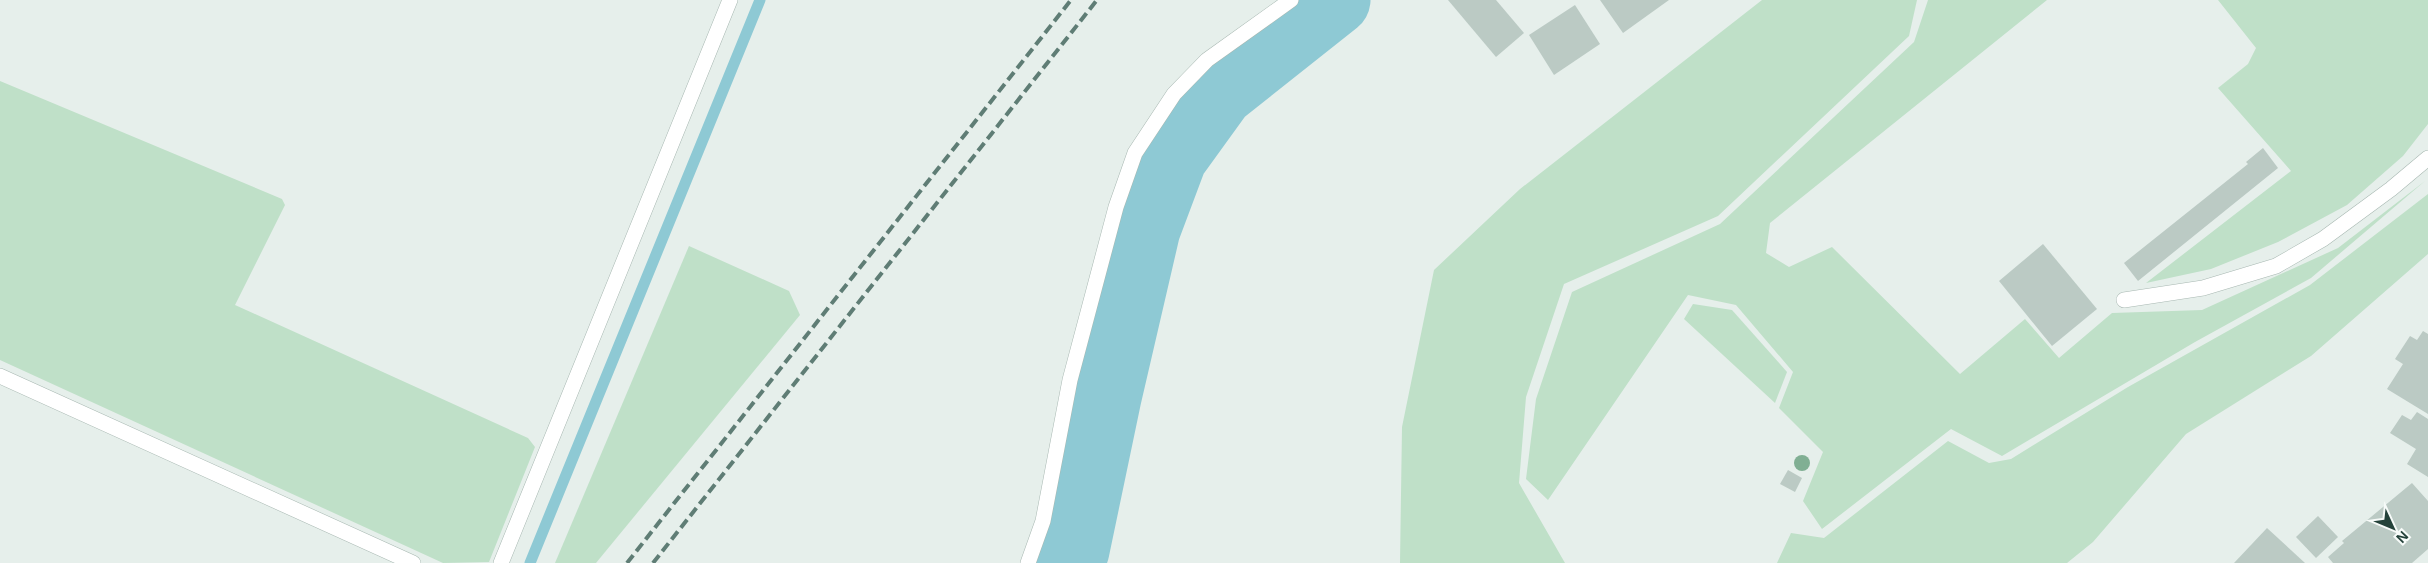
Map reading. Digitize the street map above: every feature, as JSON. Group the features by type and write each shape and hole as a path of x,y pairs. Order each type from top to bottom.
{"street":[{"path":"500,563 730,0"},
{"path":"1028,563 1043,521 1070,380 1116,207 1135,153 1174,94 1207,60 1291,0"},
{"path":"2124,300 2203,288 2276,266 2323,239 2391,189 2428,158"},
{"path":"0,376 413,563"}],"green space":[{"path":"1762,0 1917,0 1909,36 1718,216 1564,284 1526,397 1519,483 1565,563 1400,563 1402,427 1434,270 1520,189"},
{"path":"1928,0 2047,0 1770,223 1766,253 1789,267 1832,247 1960,374 2025,319 2059,358 2112,313 2202,310 2338,248 2425,181 2311,278 2195,342 2002,456 1951,429 1822,529 1803,501 1823,452 1779,408 1793,372 1736,305 1688,295 1548,500 1526,479 1536,399 1572,292 1720,224 1914,42"},
{"path":"2218,0 2428,0 2428,124 2403,156 2347,205 2278,242 2211,269 2146,283 2291,171 2218,88 2248,64 2256,48"},
{"path":"0,81 282,199 285,205 235,305 528,438 535,447 489,562 443,563 0,360"},
{"path":"2428,194 2428,254 2311,356 2186,434 2093,542 2067,563 1777,563 1791,533 1824,538 1948,441 1989,463 2011,459 2128,387 2310,285"},
{"path":"689,246 789,291 800,315 596,563 555,563"},
{"path":"1693,304 1732,310 1787,372 1775,403 1684,319"}],"building":[{"path":"1448,0 1496,0 1524,33 1496,57"},
{"path":"1600,0 1669,0 1623,33"},
{"path":"1575,5 1600,44 1554,75 1529,35"},
{"path":"2263,148 2278,168 2138,281 2124,263 2248,164 2246,162"},
{"path":"2043,244 2097,309 2052,346 1999,281"},
{"path":"2423,331 2428,334 2428,414 2387,389 2403,364 2395,359 2410,336 2417,340"},
{"path":"2417,412 2428,419 2428,477 2407,464 2416,449 2390,433 2402,415 2411,420"},
{"path":"1788,470 1802,478 1795,492 1780,484"},
{"path":"2412,483 2428,501 2428,549 2412,563 2333,563 2328,557 2344,543 2342,541"},
{"path":"2318,516 2338,537 2316,558 2296,537"},
{"path":"2267,528 2305,563 2234,563"}],"waterway":[{"path":"530,563 760,0"},
{"path":"1069,563 1074,550 1106,397 1145,229 1172,157 1219,92 1335,0"}],"railway":[{"path":"627,563 1071,0"},
{"path":"653,563 1097,0"}]}
